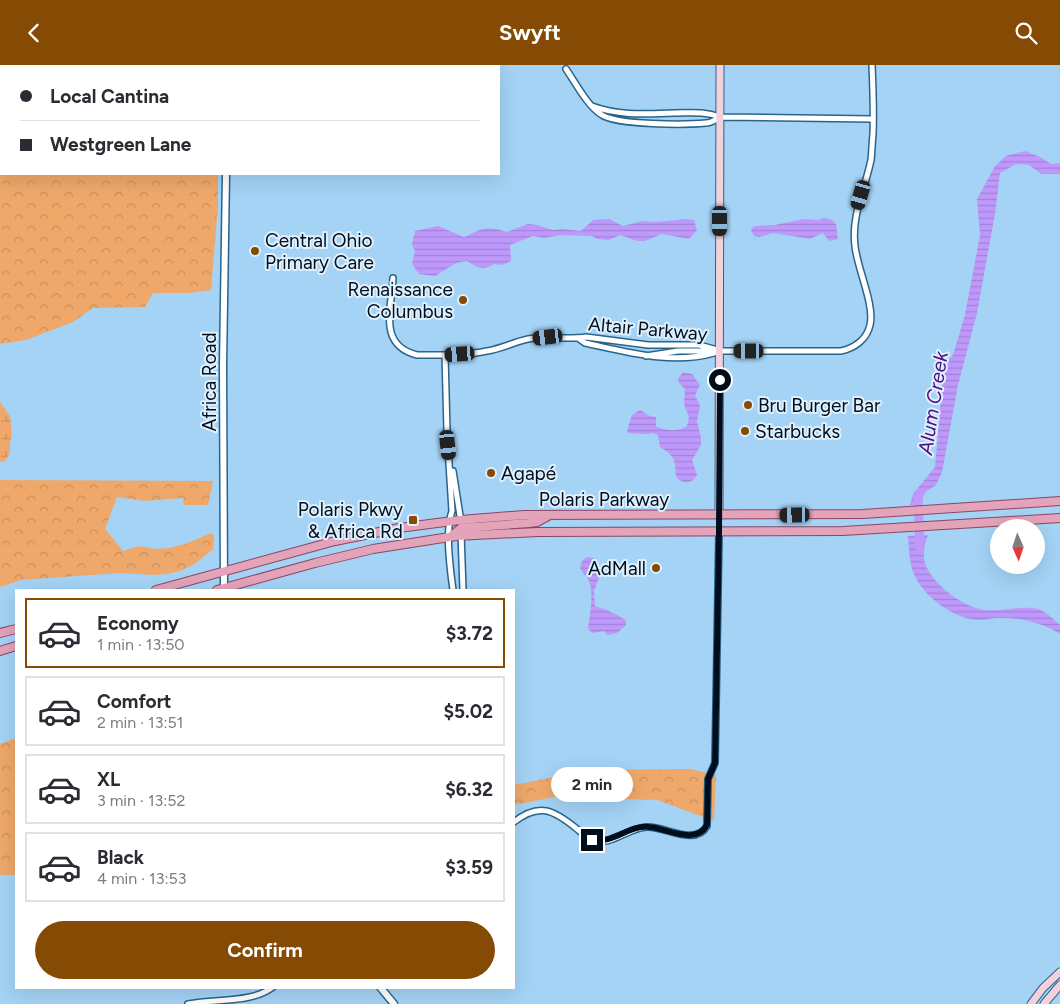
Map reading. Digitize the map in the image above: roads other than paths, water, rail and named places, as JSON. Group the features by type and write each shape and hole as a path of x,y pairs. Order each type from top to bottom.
{"main road":[{"path":"719,532 720,65"},
{"name":"Polaris Parkway","path":"160,589 334,541 399,528 460,519 524,515 863,514 1060,501"},
{"path":"222,589 373,549 450,537 461,532 537,522 550,515"},
{"name":"Polaris Parkway","path":"461,532 719,532 900,528 1060,518"},
{"path":"0,633 15,629"},
{"path":"0,651 15,646"},
{"path":"1031,1004 1043,988 1060,971"},
{"path":"1044,1004 1060,985"}],"street":[{"path":"720,351 841,351 853,347 865,337 870,326 871,311 856,256 854,233 857,209 871,158 873,119 872,65"},
{"path":"566,69 592,106 608,119 648,123 708,123 720,117"},
{"path":"592,106 613,113 707,113 720,117 873,119"},
{"name":"Africa Road","path":"222,589 225,571 223,366 226,175"},
{"name":"Altair Parkway","path":"393,278 388,321 391,333 394,340 412,353 445,355 490,351 528,339 548,337 586,337 648,345 699,345 720,351"},
{"name":"Altair Parkway","path":"578,338 585,343 646,356 700,357 720,351"},
{"path":"445,355 452,511 449,521 453,589"},
{"path":"450,458 460,519 462,589"},
{"path":"515,821 529,812 546,810 554,812 592,840 601,841 612,839 637,828 649,827 684,834 699,834 704,831 707,825 708,779 715,763 719,532"},
{"path":"188,1004 254,999 271,989"},
{"path":"382,989 394,1004"}],"waterway":[{"name":"Alum Creek","path":"920,494 918,497 920,548"}],"place":[{"name":"Central Ohio Primary Care","path":"255,251"},
{"name":"Renaissance Columbus","path":"463,300"},
{"name":"Bru Burger Bar","path":"748,405"},
{"name":"Starbucks","path":"745,431"},
{"name":"Agapé","path":"491,473"},
{"name":"Polaris Pkwy & Africa Rd","path":"413,520"},
{"name":"AdMall","path":"656,568"}]}
